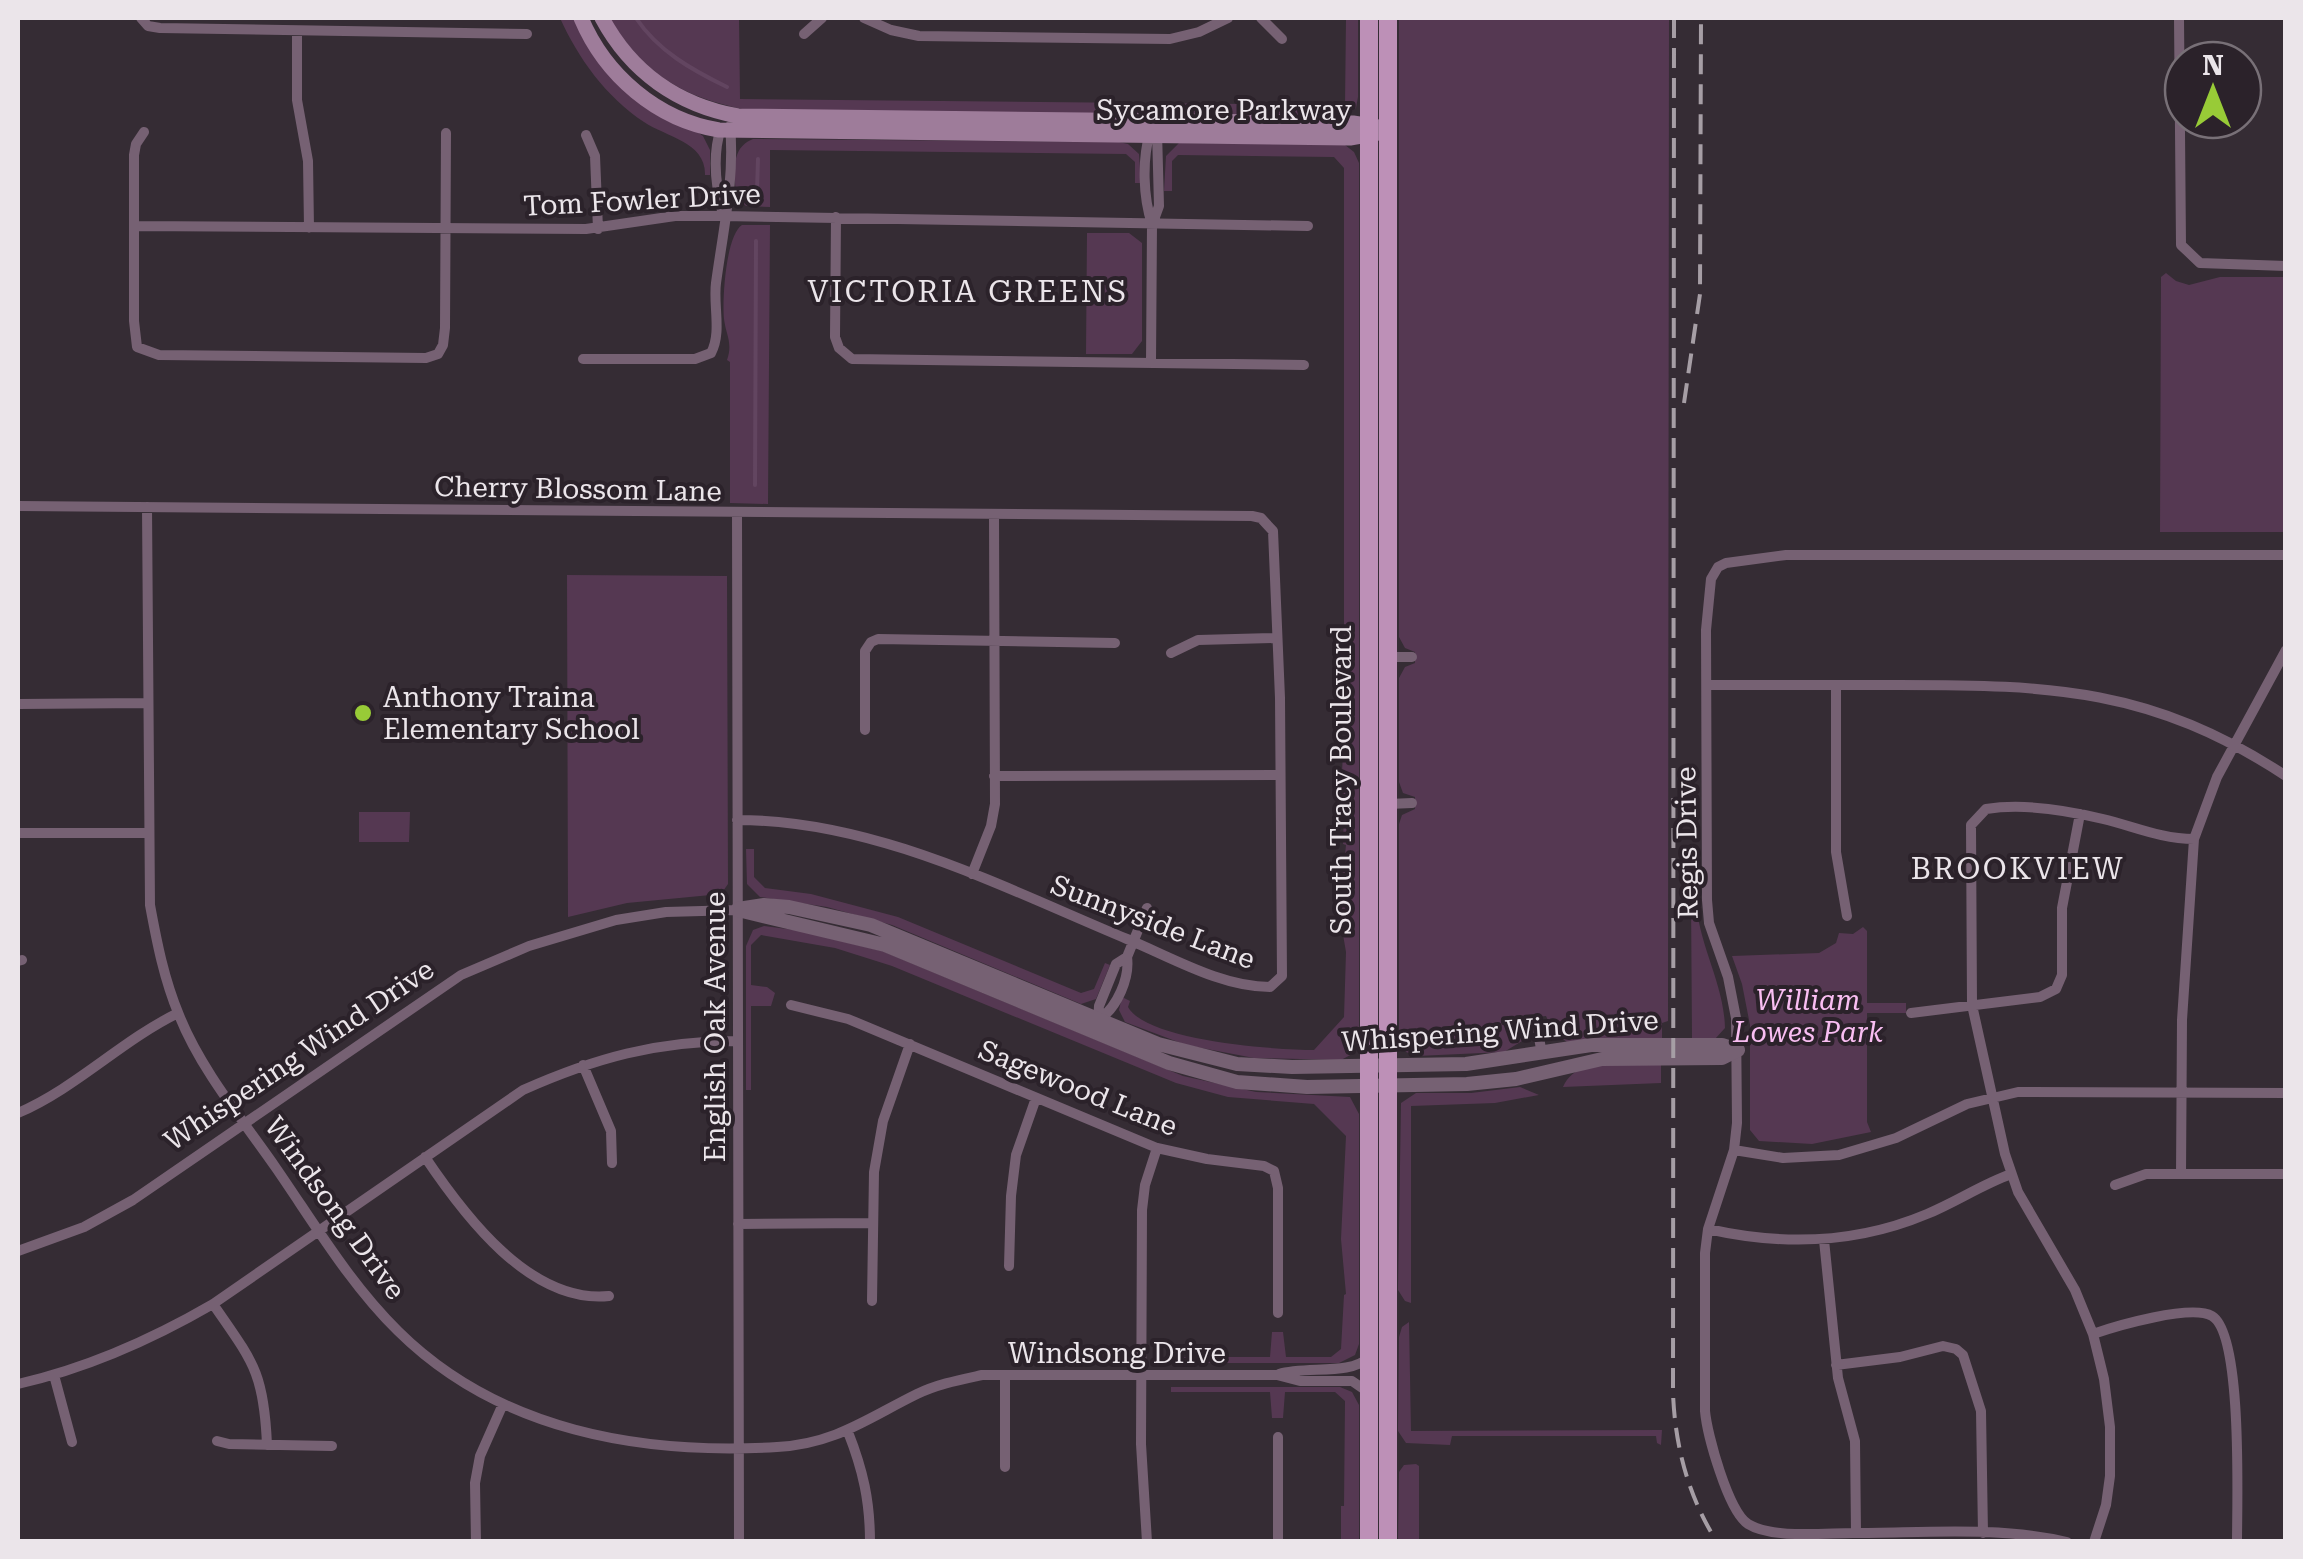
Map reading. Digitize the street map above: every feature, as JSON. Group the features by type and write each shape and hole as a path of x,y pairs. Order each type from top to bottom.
{"main road":[{"name":"Sycamore Parkway","path":"581,18 602,56 634,90 670,114 726,125 754,118 1153,131 1388,130"},
{"name":"Sycamore Parkway","path":"602,18 623,52 652,80 726,125"},
{"name":"South Tracy Boulevard","path":"1368,18 1369,1542"},
{"name":"South Tracy Boulevard","path":"1388,18 1388,1542"}],"street":[{"path":"804,34 822,18"},
{"path":"864,18 891,30 919,36 1153,39 1199,32 1228,18"},
{"path":"1261,18 1282,38"},
{"path":"2179,18 2181,245 2200,264 2286,266"},
{"path":"144,22 297,31 527,34"},
{"path":"297,31 297,100 308,162 308,228"},
{"path":"582,358 695,359 711,353 716,337 716,284 722,253 723,216 717,191 726,125"},
{"path":"1151,363 1152,224 1146,206 1153,131"},
{"path":"144,132 134,155 134,336 138,347 150,353 426,358 438,354 444,345 446,134"},
{"path":"586,135 595,156 598,229"},
{"name":"Tom Fowler Drive","path":"134,226 598,229 675,216 1308,226"},
{"path":"836,217 836,336 843,353 858,361 1304,365"},
{"name":"Cherry Blossom Lane","path":"18,506 1252,516 1268,523 1276,540 1276,638"},
{"name":"Windsong Drive","path":"148,507 150,905 159,955 178,1013 202,1061 351,1277 398,1332 441,1366 503,1404 606,1440 738,1448 813,1443 848,1432 942,1384 982,1375 1277,1375 1300,1381 1352,1381 1368,1393"},
{"name":"English Oak Avenue","path":"737,513 739,1542"},
{"path":"972,874 991,826 994,514"},
{"name":"Regis Drive","path":"1856,1533 1788,1533 1746,1522 1716,1462 1706,1422 1705,1252 1708,1230 1734,1150 1738,1050 1734,1006 1708,911 1706,630 1712,579 1718,567 1786,556 2286,556"},
{"path":"865,730 866,651 878,638 1115,643"},
{"path":"1170,653 1198,640 1276,638"},
{"name":"Sunnyside Lane","path":"737,820 833,830 879,841 972,874 1168,958 1270,988 1282,976 1276,638"},
{"path":"2180,1174 2183,994 2194,839 2209,794 2286,650"},
{"path":"1388,658 1412,657"},
{"path":"1706,685 2000,685 2079,692 2178,718 2234,744 2286,776"},
{"path":"1836,685 1836,852 1847,916"},
{"path":"18,704 148,704"},
{"path":"994,776 1280,776"},
{"path":"1389,804 1412,803"},
{"path":"2094,1542 2109,1491 2108,1404 2092,1334 2075,1290 2010,1174 1991,1097 1972,1005 1970,833 1980,812 1995,808 2080,814 2150,833 2194,839"},
{"path":"1911,1013 2046,996 2060,982 2062,908 2080,814"},
{"path":"18,833 150,833"},
{"path":"1097,1026 1111,1011 1129,970 1127,957 1146,908"},
{"name":"Whispering Wind Drive","path":"18,1251 84,1227 133,1200 438,988 529,946 630,917 738,910 762,918 826,928 885,945 1097,1026 1219,1061 1272,1067 1479,1063 1618,1044 1722,1045 1738,1050"},
{"name":"Sagewood Lane","path":"791,1005 848,1018 1158,1148 1274,1171 1278,1188 1278,1313"},
{"path":"18,1113 62,1090 155,1024 178,1013"},
{"name":"Whispering Wind Drive","path":"1097,1026 1182,1068 1221,1079 1292,1087 1482,1083 1527,1077 1589,1060 1722,1058 1738,1050"},
{"path":"1538,1027 1542,1054"},
{"path":"18,1384 127,1350 212,1304 523,1090 628,1051 666,1044 736,1041"},
{"path":"872,1300 874,1172 883,1121 910,1044"},
{"path":"583,1065 611,1131 612,1163"},
{"path":"1734,1150 1783,1158 1840,1155 1896,1138 1956,1108 1991,1097 2034,1091 2286,1093"},
{"path":"1009,1266 1010,1196 1016,1155 1036,1098"},
{"path":"1147,1542 1142,1456 1142,1210 1145,1185 1158,1148"},
{"path":"425,1157 458,1205 499,1248 536,1276 565,1291 592,1298 609,1296"},
{"path":"1708,1230 1783,1241 1866,1234 1908,1221 2010,1174"},
{"path":"2115,1184 2146,1174 2286,1174"},
{"path":"738,1224 872,1223"},
{"path":"1824,1240 1836,1365 1855,1442 1856,1533 2027,1534 2067,1542"},
{"path":"212,1304 260,1378 267,1445"},
{"path":"2092,1334 2130,1321 2197,1313 2208,1314 2221,1325 2231,1366 2236,1416 2237,1542"},
{"path":"1836,1365 1889,1359 1943,1346 1964,1355 1981,1412 1983,1533"},
{"name":"Windsong Drive","path":"1277,1375 1300,1368 1352,1368 1368,1358"},
{"path":"54,1375 72,1442"},
{"path":"1005,1466 1006,1375"},
{"path":"476,1542 480,1456 503,1404"},
{"path":"848,1432 866,1478 870,1542"},
{"path":"1278,1438 1278,1542"},
{"path":"217,1441 332,1446"}],"green space":[{"path":"560,18 574,18 592,54 703,136 710,150 710,175 705,175 704,164 692,148 644,122 605,89 575,48"},
{"path":"609,18 739,18 740,99 1345,105 1346,18 1358,18 1358,97 1356,108 1344,116 747,110 703,98 667,80 636,54"},
{"path":"1399,18 1669,18 1668,1021 1662,1023 1662,1039 1567,1042 1553,1032 1546,1016 1527,1018 1522,1041 1504,1052 1417,1056 1406,1052 1399,1042 1399,824 1402,815 1415,809 1415,797 1403,793 1399,782 1399,678 1405,667 1415,663 1415,652 1405,648 1399,637"},
{"path":"753,139 1119,142 1139,154 1141,183 1135,183 1135,162 1126,154 770,150 770,207 746,206 736,197 735,164 740,149"},
{"path":"1179,143 1345,145 1359,163 1359,1042 1354,1053 1341,1060 1254,1058 1186,1045 1125,1022 1119,1010 1122,997 1130,1001 1128,1007 1140,1019 1185,1036 1296,1050 1314,1050 1344,1017 1346,952 1341,894 1346,845 1344,811 1340,810 1343,753 1347,752 1344,168 1334,157 1178,155 1172,161 1172,191 1164,191 1166,156"},
{"path":"742,225 770,225 768,504 730,503 730,362 724,297 732,241"},
{"path":"1087,233 1129,233 1142,243 1142,341 1132,354 1086,354"},
{"path":"2166,273 2189,285 2220,277 2285,277 2285,532 2160,532 2161,277"},
{"path":"567,575 727,576 728,884 721,894 627,903 568,917"},
{"path":"359,812 410,812 409,842 359,842"},
{"path":"746,849 754,849 754,877 765,888 811,894 898,917 1081,993 1094,989 1105,963 1110,965 1096,999 1081,1004 892,925 827,907 760,897 747,884"},
{"path":"1691,897 1696,897 1697,914 1724,1011 1725,1028 1715,1039 1692,1039"},
{"path":"764,926 882,951 1183,1076 1256,1092 1350,1097 1359,1114 1359,1344 1355,1355 1339,1363 1171,1363 1171,1357 1270,1357 1272,1332 1283,1332 1286,1357 1331,1357 1341,1349 1346,1294 1341,1239 1346,1136 1314,1104 1228,1097 1176,1083 892,966 835,948 761,935 751,945 751,985 767,987 775,993 771,1006 751,1006 751,1090 746,1090 746,946 753,930"},
{"name":"William Lowes Park","path":"1863,927 1867,931 1867,1003 1906,1003 1906,1013 1867,1013 1867,1122 1871,1132 1812,1144 1759,1141 1750,1130 1750,1025 1732,956 1819,953 1836,943 1839,933 1853,934"},
{"path":"1661,1063 1661,1083 1563,1087 1580,1069 1593,1065"},
{"path":"1520,1087 1539,1095 1495,1103 1411,1106 1411,1303 1405,1301 1398,1290 1401,1103 1416,1093 1471,1093"},
{"path":"1409,1322 1411,1431 1662,1430 1661,1445 1656,1436 1452,1436 1450,1445 1406,1443 1398,1431 1399,1337 1402,1327"},
{"path":"1171,1387 1340,1387 1352,1392 1359,1405 1359,1541 1341,1541 1345,1401 1335,1392 1285,1392 1283,1418 1272,1418 1270,1392 1171,1392"},
{"path":"1416,1464 1419,1541 1398,1541 1399,1472 1404,1465"}],"waterway":[{"path":"636,18 677,58 727,87"},
{"path":"757,191 758,159"},
{"path":"755,485 756,241"}],"railway":[{"path":"1674,18 1673,1393 1685,1470 1698,1507 1717,1542"},
{"path":"1684,403 1700,294 1701,18"}],"place":[{"name":"Anthony Traina Elementary School","path":"363,713"}],"district":[{"name":"VICTORIA GREENS","path":"968,291"},
{"name":"BROOKVIEW","path":"2018,868"}]}
